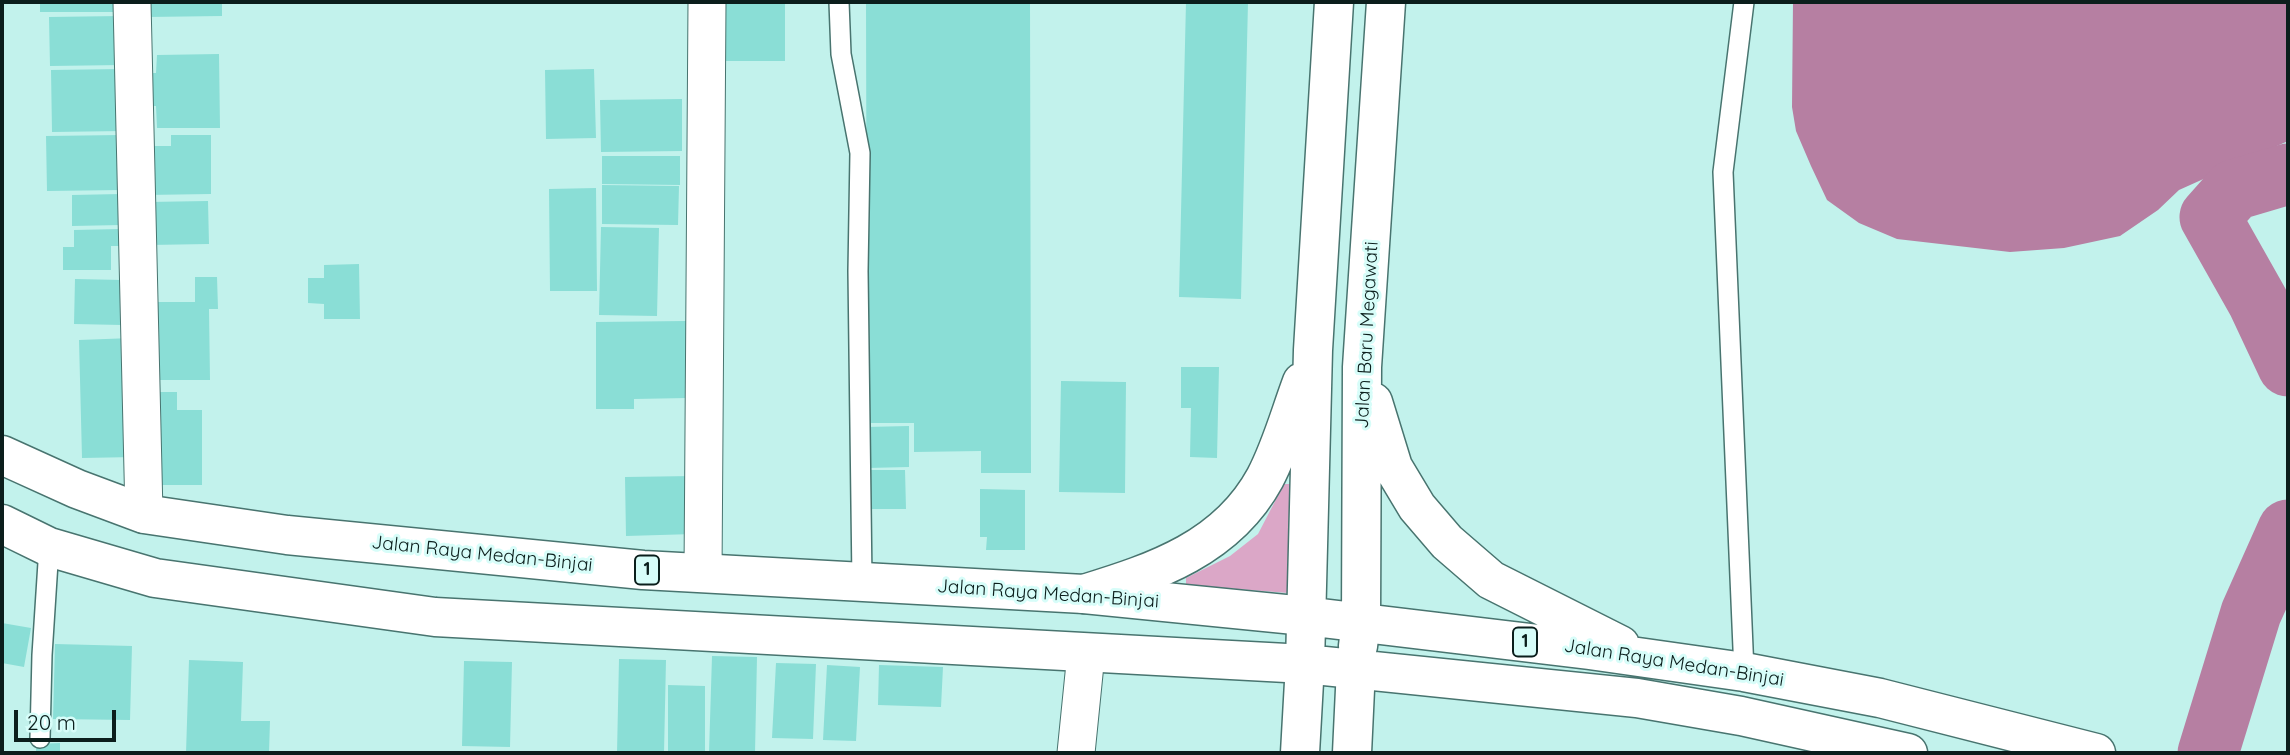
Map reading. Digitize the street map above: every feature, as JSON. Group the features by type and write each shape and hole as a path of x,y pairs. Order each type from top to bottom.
{"main road":[{"path":"1300,753 1305,664 1313,350 1334,2"},
{"name":"Jalan Baru Megawati","path":"1352,753 1361,621 1362,367 1386,2"},
{"path":"1084,594 1162,569 1224,530 1245,508 1265,478 1313,350"},
{"path":"1362,367 1393,467 1417,507 1447,542 1491,580 1649,659"},
{"name":"Jalan Raya Medan-Binjai","path":"2,455 77,489 144,514 287,535 643,570 1084,594 1361,621 1744,672 1880,698 2096,753"},
{"name":"1","path":"4,530 50,547 155,578 435,617 1356,668 1637,698 1741,716 1908,753"}],"street":[{"path":"132,2 144,514"},
{"path":"702,573 707,2"},
{"path":"1076,753 1086,654"}],"lane":[{"path":"839,2 841,54 860,153 858,271 862,582"},
{"path":"1744,2 1724,172 1744,672"},
{"path":"40,738 42,655 50,547"}],"shaded area":[{"path":"1793,2 2288,2 2288,141 2179,190 2158,210 2120,236 2064,248 2010,252 1897,239 1859,223 1827,200 1811,166 1796,131 1792,107"},
{"path":"1284,484 1290,484 1288,593 1186,585 1186,578 1230,556 1258,534"}],"building":[{"path":"40,2 123,2 123,12 40,12"},
{"path":"147,2 222,2 222,16 147,17"},
{"path":"724,2 785,2 785,61 725,61"},
{"path":"866,2 1030,2 1031,473 981,473 981,451 914,452 914,423 867,423"},
{"path":"1186,2 1248,2 1241,299 1179,297"},
{"path":"121,16 122,65 50,66 49,17"},
{"path":"219,54 220,128 157,128 156,106 146,106 146,73 156,73 157,55"},
{"path":"122,69 123,131 52,132 51,70"},
{"path":"594,69 596,138 546,139 545,70"},
{"path":"682,99 682,151 601,152 600,100"},
{"path":"120,135 121,190 47,191 46,136"},
{"path":"171,135 211,135 211,194 146,195 145,146 171,146"},
{"path":"602,156 680,156 680,185 602,184"},
{"path":"602,185 679,186 678,225 602,224"},
{"path":"596,188 597,291 550,291 549,189"},
{"path":"121,194 121,225 72,226 72,195"},
{"path":"208,201 209,244 149,245 148,202"},
{"path":"601,227 659,228 657,316 599,315"},
{"path":"121,229 121,246 111,246 111,270 63,270 63,247 74,247 74,230"},
{"path":"359,264 360,319 324,319 324,304 308,303 308,278 324,278 324,265"},
{"path":"195,277 217,277 218,309 209,309 210,380 150,380 149,302 195,302"},
{"path":"75,279 122,280 122,325 74,324"},
{"path":"686,321 687,398 634,399 634,409 596,409 596,322"},
{"path":"132,338 135,457 82,458 79,340"},
{"path":"1181,367 1219,367 1217,458 1190,457 1191,408 1181,408"},
{"path":"1061,381 1126,382 1125,493 1059,492"},
{"path":"153,392 177,392 177,410 202,410 202,485 154,485"},
{"path":"909,426 909,467 867,468 866,427"},
{"path":"867,470 905,470 906,509 868,509"},
{"path":"693,476 694,534 626,536 625,477"},
{"path":"980,489 1025,490 1025,550 986,550 987,537 980,537"},
{"path":"2,623 31,628 24,667 2,663"},
{"path":"55,644 132,646 130,720 53,719"},
{"path":"712,656 757,657 755,753 709,753"},
{"path":"619,659 666,660 664,753 617,753"},
{"path":"189,660 243,662 241,721 270,721 269,753 186,753"},
{"path":"464,661 512,662 510,747 462,746"},
{"path":"776,663 816,664 813,739 772,738"},
{"path":"827,665 860,667 856,741 823,740"},
{"path":"879,665 943,667 941,707 878,705"},
{"path":"668,685 705,686 705,753 668,753"},
{"path":"60,743 60,753 36,753 36,744"}],"waterway":[{"path":"2288,174 2234,190 2210,217 2258,302 2288,366"},
{"path":"2208,753 2251,613 2288,530"}]}
